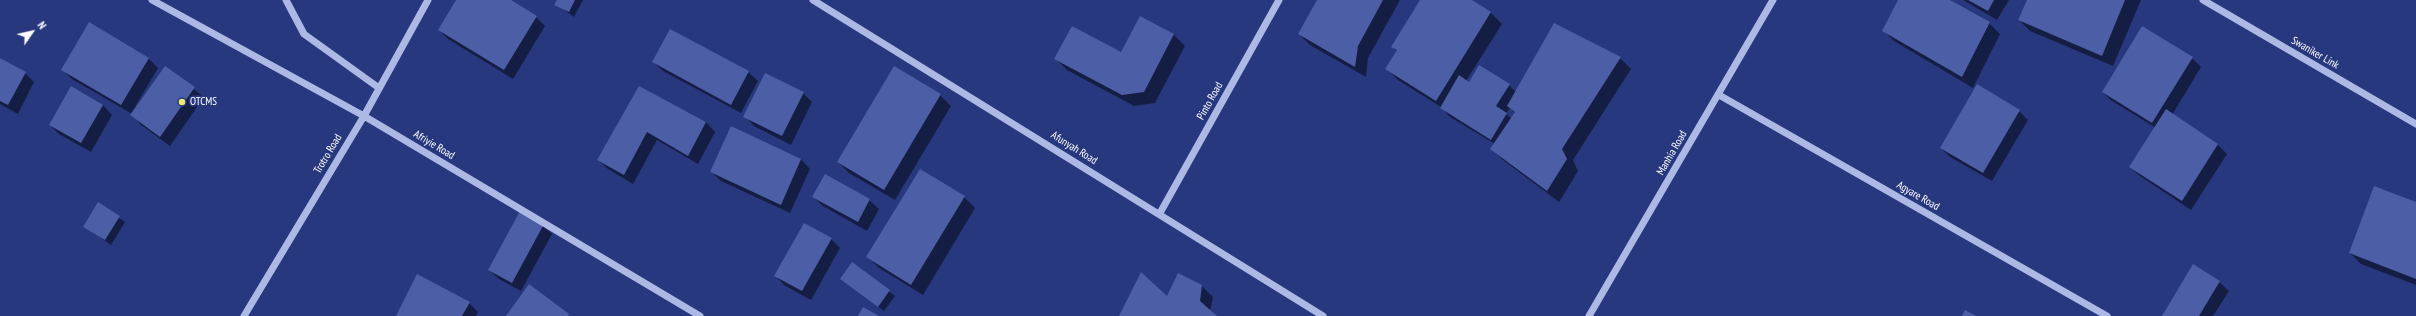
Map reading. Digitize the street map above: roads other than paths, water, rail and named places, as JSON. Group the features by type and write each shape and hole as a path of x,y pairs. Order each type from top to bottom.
{"street":[{"name":"Afriyie Road","path":"152,0 364,116 700,316"},
{"path":"286,0 304,34 379,88"},
{"name":"Trotro Road","path":"244,316 364,116 428,0"},
{"name":"Afunyah Road","path":"813,0 1160,213 1322,316"},
{"name":"Pinto Road","path":"1160,213 1279,0"},
{"name":"Manhia Road","path":"1589,316 1773,0"},
{"name":"Swaniker Link","path":"2203,0 2416,124"},
{"name":"Agyare Road","path":"1719,95 2107,316"}],"place":[{"name":"OTCMS","path":"182,102"}]}
